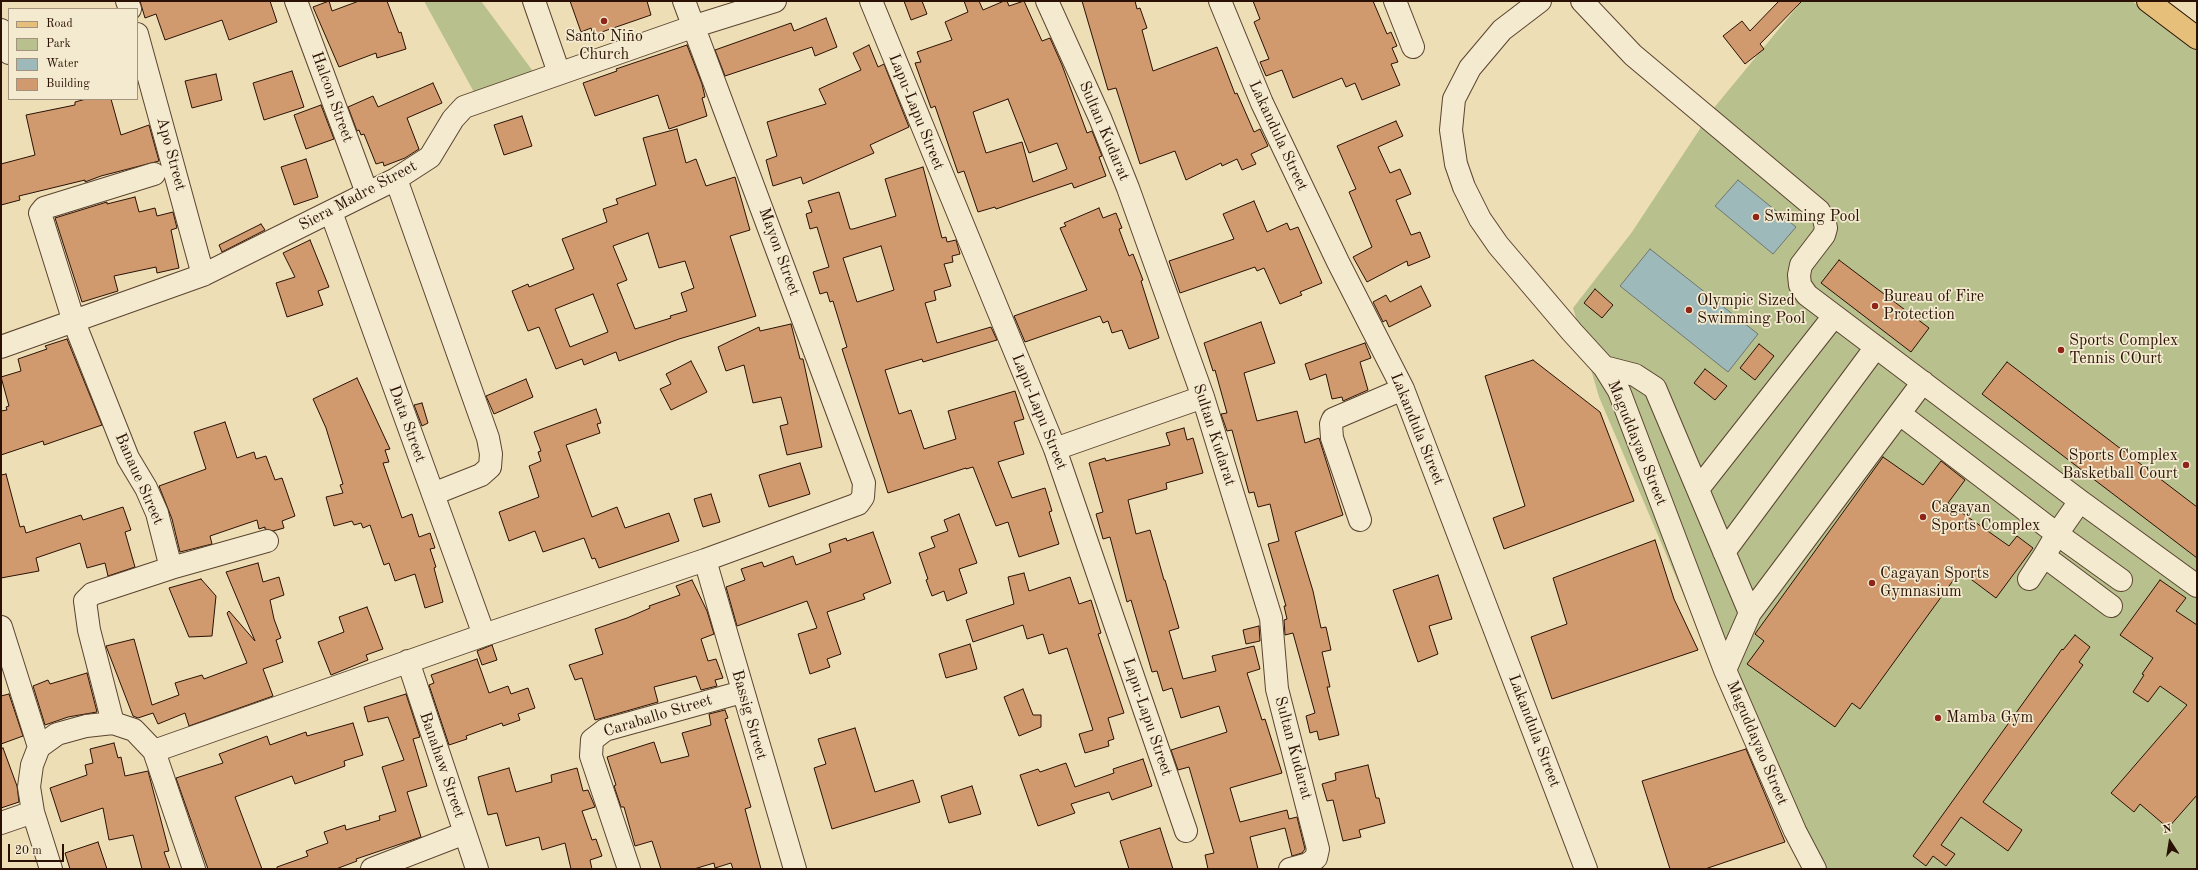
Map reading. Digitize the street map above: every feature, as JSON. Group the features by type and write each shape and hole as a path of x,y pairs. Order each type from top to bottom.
{"main road":[{"path":"2148,1 2197,38"}],"street":[{"name":"Halcon Street","path":"296,1 367,193"},
{"path":"534,1 559,73"},
{"name":"Mayon Street","path":"684,1 695,26 864,483 863,497 858,504 705,560"},
{"name":"Siera Madre Street","path":"1,347 74,322 203,274 396,179 430,157 453,119 464,107 695,26 775,1"},
{"name":"Lapu-Lapu Street","path":"870,1 1055,449 1186,831"},
{"name":"Sultan Kudarat","path":"1046,1 1100,118 1128,188 1203,397 1271,618 1277,689 1318,849 1316,858 1308,864 1290,869"},
{"name":"Lakandula Street","path":"1220,1 1262,103 1338,262 1403,389 1586,869"},
{"path":"1395,1 1413,47"},
{"name":"Maguddayao Street","path":"1540,1 1502,30 1470,68 1454,99 1451,130 1456,164 1464,188 1480,219 1498,245 1572,332 1604,367 1619,391 1726,670 1795,830 1815,869"},
{"path":"1582,1 1633,55 1819,211 1826,228 1824,235 1802,265 1799,275 1800,286 1807,296 2080,501 2197,586"},
{"path":"1,30 8,50"},
{"name":"Apo Street","path":"138,38 203,274"},
{"name":"Banaue Street","path":"154,174 44,208 40,213 74,322 128,458 146,488 157,513 171,568"},
{"path":"396,179 488,438 491,454 490,467 481,475 433,494"},
{"name":"Data Street","path":"331,212 484,635"},
{"path":"1698,489 1834,316"},
{"path":"1724,552 1876,347"},
{"path":"1604,367 1635,375 1655,388 1750,613"},
{"path":"1726,670 1750,613 1923,382"},
{"path":"1360,520 1332,438 1331,424 1333,419 1403,389"},
{"path":"1055,449 1203,397"},
{"path":"1900,414 2121,580"},
{"path":"2029,579 2080,501"},
{"path":"114,723 89,630 85,601 92,594 171,568 267,541"},
{"path":"2044,556 2111,606"},
{"path":"154,751 408,661 705,560"},
{"name":"Bassig Street","path":"705,560 742,692 795,869"},
{"path":"1,627 39,746"},
{"name":"Banahaw Street","path":"408,661 477,869"},
{"name":"Caraballo Street","path":"630,869 591,756 592,740 605,730 742,692"},
{"path":"51,869 33,812 29,787 32,765 39,746 57,734 86,726 114,723 134,730 154,751 194,869"},
{"path":"1,823 33,812"},
{"path":"372,869 465,833"}],"green space":[{"path":"424,1 481,1 535,74 475,94"},
{"name":"Cagayan Sports Complex","path":"1802,1 2132,1 2197,48 2197,869 1806,869 1701,636 1599,397 1573,308 1632,232 1713,109"}],"water":[{"name":"Swiming Pool","path":"1738,180 1796,227 1773,254 1715,206"},
{"name":"Olympic Sized Swimming Pool","path":"1650,249 1758,334 1728,372 1620,286"}],"building":[{"path":"140,1 270,1 277,22 229,40 222,20 165,40 156,14 145,18"},
{"path":"329,1 332,11 359,1 387,1 399,33 401,32 406,49 377,58 376,53 339,67 313,7"},
{"name":"Santo Niño Church","path":"570,1 647,1 651,15 593,35 591,28 581,32"},
{"path":"904,1 922,1 927,14 911,20"},
{"path":"964,1 979,1 983,10 1004,1 1007,1 1009,6 1024,1 1042,41 1050,38 1062,65 1087,133 1092,131 1102,156 1099,157 1106,176 1074,188 1072,183 996,209 995,207 978,212 964,171 958,173 935,106 931,108 915,63 921,62 917,52 952,40 945,22 968,12","holes":["1008,99 1029,153 1057,143 1067,169 1033,182 1022,142 986,153 973,112"]},
{"path":"1082,1 1135,1 1137,9 1140,8 1147,28 1142,30 1153,71 1217,47 1235,94 1237,93 1254,132 1260,129 1268,146 1251,154 1256,164 1242,170 1237,159 1222,166 1221,163 1186,180 1175,151 1140,164 1116,88 1108,90"},
{"path":"1253,1 1373,1 1387,34 1391,32 1397,46 1392,48 1398,62 1391,64 1400,85 1362,100 1355,83 1346,87 1342,78 1293,98 1282,70 1266,76 1260,62 1269,59 1254,22 1260,19"},
{"path":"1779,1 1802,1 1760,44 1764,49 1745,64 1723,36 1742,21 1750,31"},
{"path":"826,18 837,47 815,56 812,47 725,76 715,50 791,23 794,31"},
{"path":"687,45 702,84 705,97 702,98 707,116 669,129 658,95 595,116 583,83 617,71 616,69"},
{"path":"869,45 878,67 884,64 909,127 870,145 874,153 803,184 801,177 773,186 766,160 777,156 767,122 826,104 819,89 861,70 853,53"},
{"path":"292,71 304,107 264,120 253,83"},
{"path":"216,74 222,100 192,108 185,81"},
{"path":"433,83 442,103 407,118 419,149 405,158 384,166 383,162 376,164 364,134 361,135 359,130 357,131 348,107 373,96 378,107"},
{"path":"82,100 111,100 121,135 149,125 159,161 101,176 85,182 85,180 19,196 20,200 1,205 1,164 35,155 26,115 75,105 75,102"},
{"path":"321,105 334,139 306,149 294,115"},
{"path":"522,116 532,146 504,155 494,125"},
{"path":"1396,121 1403,136 1378,147 1390,173 1400,169 1411,194 1396,200 1411,235 1420,232 1430,257 1408,266 1407,261 1367,282 1353,257 1372,247 1349,192 1356,189 1337,146"},
{"path":"677,129 686,163 696,159 706,186 735,177 750,230 730,236 756,316 679,339 619,361 616,352 584,365 582,359 556,369 539,327 528,331 512,291 528,284 529,287 574,269 562,239 607,222 603,209 618,204 616,199 656,185 643,138","holes":["648,233 659,268 685,261 694,288 681,293 687,311 670,316 671,318 635,329 617,284 627,280 613,246","593,294 608,332 570,347 555,309"]},
{"path":"306,159 318,197 294,205 281,167"},
{"path":"923,167 942,238 946,237 947,242 956,240 960,254 952,256 953,262 944,264 951,286 934,291 936,300 925,303 937,343 991,327 997,340 923,362 922,359 885,370 899,414 911,410 924,449 956,439 948,411 1015,391 1024,419 1014,422 1024,454 998,462 1012,498 1045,488 1052,511 1049,512 1059,544 1019,557 1008,522 996,526 973,467 888,493 842,349 847,347 833,301 830,302 827,292 820,294 813,272 829,267 817,227 810,229 806,214 812,212 808,201 839,192 850,229 896,216 885,179","holes":["881,246 894,290 857,302 843,258"]},
{"path":"135,197 139,212 155,208 157,216 173,212 177,228 171,230 179,268 157,273 156,267 114,276 118,291 82,302 55,218 107,202 107,204"},
{"path":"1254,201 1267,232 1287,223 1290,230 1298,227 1322,283 1300,292 1302,295 1280,304 1264,268 1257,271 1255,267 1180,293 1169,261 1234,239 1223,214"},
{"path":"1099,208 1103,218 1116,213 1122,228 1119,229 1129,256 1133,254 1143,280 1141,281 1159,338 1129,349 1122,330 1112,333 1108,321 1103,323 1100,316 1025,342 1014,316 1087,290 1060,228 1066,226 1064,223"},
{"path":"261,224 265,230 222,252 219,245"},
{"path":"310,240 329,287 318,291 323,305 287,317 276,283 295,277 283,253"},
{"name":"Bureau of Fire Protection","path":"1839,260 1929,328 1911,352 1821,283"},
{"path":"1421,286 1431,306 1389,327 1386,320 1383,322 1373,302 1386,295 1390,302"},
{"path":"1595,289 1613,305 1602,318 1584,303"},
{"path":"1261,322 1275,363 1244,373 1257,421 1297,411 1305,443 1319,438 1343,515 1295,532 1313,591 1321,628 1326,627 1331,650 1322,652 1330,687 1327,687 1339,735 1319,740 1317,731 1310,733 1306,716 1315,713 1293,633 1285,635 1284,620 1287,619 1284,606 1286,606 1268,544 1279,541 1270,504 1258,507 1254,492 1249,493 1232,430 1227,431 1221,414 1227,413 1215,370 1213,371 1204,343"},
{"path":"791,324 800,359 803,359 822,447 787,455 780,426 788,424 781,397 753,403 744,365 726,371 718,347 759,327 760,331"},
{"path":"67,339 102,425 44,445 43,441 1,455 1,411 7,410 6,407 9,406 1,377 21,371 18,359 47,349 45,346"},
{"path":"1365,343 1371,358 1360,362 1368,390 1343,401 1342,397 1332,399 1326,374 1310,380 1305,364"},
{"path":"1759,344 1774,356 1755,380 1740,368"},
{"path":"1533,360 1600,412 1634,501 1504,549 1493,518 1525,506 1485,376"},
{"path":"691,361 707,392 671,410 660,389 671,384 666,374"},
{"path":"2007,362 2197,507 2197,558 1982,394"},
{"path":"1705,369 1727,386 1715,400 1694,383"},
{"path":"357,378 390,449 385,450 389,462 383,463 402,518 412,514 419,537 430,533 435,548 430,549 436,567 434,568 443,602 425,608 415,574 395,581 389,563 384,565 370,525 363,528 361,523 354,525 352,521 334,526 326,497 343,493 340,485 343,484 326,428 313,399"},
{"path":"526,379 533,397 494,414 486,396"},
{"path":"422,403 428,423 422,426 414,405"},
{"path":"596,409 601,423 597,424 600,433 566,445 592,517 617,507 625,528 669,513 679,541 599,568 595,558 592,559 584,538 543,552 535,531 509,541 499,512 539,497 529,466 541,461 538,452 541,451 534,432"},
{"path":"225,422 237,458 254,452 256,459 266,456 275,480 282,478 295,516 282,521 284,528 273,531 265,529 265,527 259,529 257,520 210,536 212,544 180,552 172,519 159,486 206,469 194,432"},
{"path":"1184,428 1187,440 1193,438 1203,473 1166,483 1167,489 1128,500 1136,534 1150,530 1179,628 1169,631 1183,679 1216,671 1212,656 1254,646 1260,669 1247,673 1262,720 1265,719 1282,773 1230,788 1240,822 1287,810 1289,819 1297,817 1305,849 1302,853 1292,856 1285,828 1250,837 1258,869 1208,869 1205,855 1214,853 1189,767 1178,770 1171,750 1227,732 1219,706 1181,718 1172,688 1163,691 1157,671 1152,672 1131,600 1127,602 1110,537 1103,539 1096,514 1103,512 1089,463 1105,458 1106,461 1170,445 1166,433"},
{"name":"Cagayan Sports Gymnasium","path":"1883,457 1923,485 1941,461 1965,480 1948,503 2009,546 2017,536 2033,548 1996,598 1960,571 1860,709 1852,703 1835,727 1747,664 1764,641 1755,634"},
{"path":"800,463 810,494 769,507 759,475"},
{"path":"6,474 20,527 24,526 26,533 81,515 83,520 123,507 131,530 125,532 135,567 108,576 105,563 87,568 80,543 36,558 39,571 1,578 1,475"},
{"path":"711,494 720,522 703,527 694,499"},
{"path":"959,514 977,563 959,569 967,593 947,601 944,591 932,596 919,553 935,547 931,537 948,531 944,520"},
{"path":"873,532 891,583 863,594 865,599 827,612 841,654 827,659 830,667 810,674 798,634 817,628 807,601 737,626 726,587 745,580 741,569 762,562 764,567 793,556 796,565 831,552 829,544 846,538 847,541"},
{"path":"1655,540 1674,599 1698,650 1552,699 1531,637 1567,624 1553,578"},
{"path":"258,563 263,582 279,577 284,595 270,600 274,619 281,638 276,640 283,662 263,669 273,696 189,726 185,713 158,724 153,713 138,718 133,716 106,646 134,639 152,705 179,695 175,683 202,675 204,679 247,663 227,613 229,611 255,641 226,572"},
{"path":"1024,573 1029,591 1070,577 1079,604 1091,600 1101,633 1098,634 1124,713 1108,718 1114,739 1108,741 1109,746 1085,753 1079,734 1093,730 1067,648 1049,654 1043,634 1027,639 1023,625 973,642 966,620 1014,604 1008,577"},
{"path":"1438,575 1452,619 1429,626 1438,654 1418,662 1393,590"},
{"path":"201,579 216,596 212,636 189,637 169,588"},
{"path":"692,580 707,611 714,634 701,639 708,661 716,659 723,678 715,680 717,686 701,690 696,676 654,687 658,702 595,720 582,678 575,680 569,665 603,654 595,629 627,618 650,608 649,606 680,595 676,586"},
{"path":"2160,580 2186,598 2176,611 2197,625 2197,795 2168,828 2140,804 2134,812 2111,793 2187,705 2160,686 2148,702 2133,692 2144,675 2142,674 2153,658 2120,635"},
{"path":"367,607 383,649 366,655 368,660 331,675 318,642 344,632 339,617"},
{"path":"1259,626 1260,641 1246,644 1243,630"},
{"path":"2075,635 2090,647 2079,662 2083,665 1983,802 2022,830 2008,851 1961,817 1941,845 1955,854 1946,866 1933,856 1926,866 1913,856 2062,649 2063,650"},
{"path":"970,644 977,669 946,678 939,654"},
{"path":"492,645 497,660 482,665 477,651"},
{"path":"477,659 489,693 508,686 511,694 528,688 535,708 518,714 520,720 503,726 502,723 466,736 467,739 449,745 429,685 434,683 431,675"},
{"path":"87,673 97,712 68,717 45,725 33,686 48,680 50,684"},
{"path":"1023,689 1033,715 1041,715 1041,727 1019,736 1004,697"},
{"path":"9,694 23,736 1,744 1,696"},
{"path":"406,694 420,737 413,739 427,786 407,792 421,837 356,859 357,861 336,869 277,869 277,867 308,856 306,851 328,843 324,832 345,825 346,830 380,820 379,816 396,811 382,767 404,760 388,717 368,722 364,707"},
{"path":"725,710 728,718 725,719 751,807 745,809 761,869 733,869 731,863 715,868 714,863 694,869 661,869 652,841 635,846 624,807 621,807 614,786 616,785 607,757 654,742 661,763 689,756 682,733 711,725 709,714"},
{"path":"353,723 363,755 344,761 345,766 295,784 292,776 235,797 262,869 208,869 176,778 223,763 219,754 267,736 270,745 306,732 307,736"},
{"path":"855,728 875,792 913,780 920,802 832,829 814,768 826,764 818,739"},
{"path":"114,743 118,758 121,757 125,776 148,771 169,851 164,852 170,869 142,869 133,835 109,840 103,808 61,822 50,788 87,775 85,765 93,763 90,749"},
{"path":"3,748 17,786 19,802 1,808 1,749"},
{"path":"1746,749 1785,842 1705,869 1670,869 1642,781"},
{"path":"1143,759 1152,786 1112,800 1109,792 1071,804 1075,813 1038,826 1020,775 1038,769 1040,772 1066,763 1075,787 1114,773 1113,769"},
{"path":"1368,765 1376,798 1379,798 1385,823 1359,830 1361,837 1343,841 1333,800 1327,801 1322,784 1336,780 1335,773"},
{"path":"509,768 516,792 552,782 551,775 577,768 583,791 588,790 595,807 582,811 592,840 596,839 602,856 590,860 592,869 571,869 565,843 542,850 539,837 506,846 497,813 488,815 478,777"},
{"path":"972,786 981,814 949,823 941,796"},
{"path":"1160,828 1173,869 1129,869 1120,841"},
{"path":"98,842 107,869 70,869 65,853"}],"place":[{"name":"Santo Niño Church","path":"604,21"},
{"name":"Swiming Pool","path":"1756,217"},
{"name":"Bureau of Fire Protection","path":"1875,306"},
{"name":"Olympic Sized Swimming Pool","path":"1689,310"},
{"name":"Sports Complex Tennis COurt","path":"2061,350"},
{"name":"Sports Complex Basketball Court","path":"2186,465"},
{"name":"Cagayan Sports Complex","path":"1923,517"},
{"name":"Cagayan Sports Gymnasium","path":"1872,583"},
{"name":"Mamba Gym","path":"1938,718"}]}
